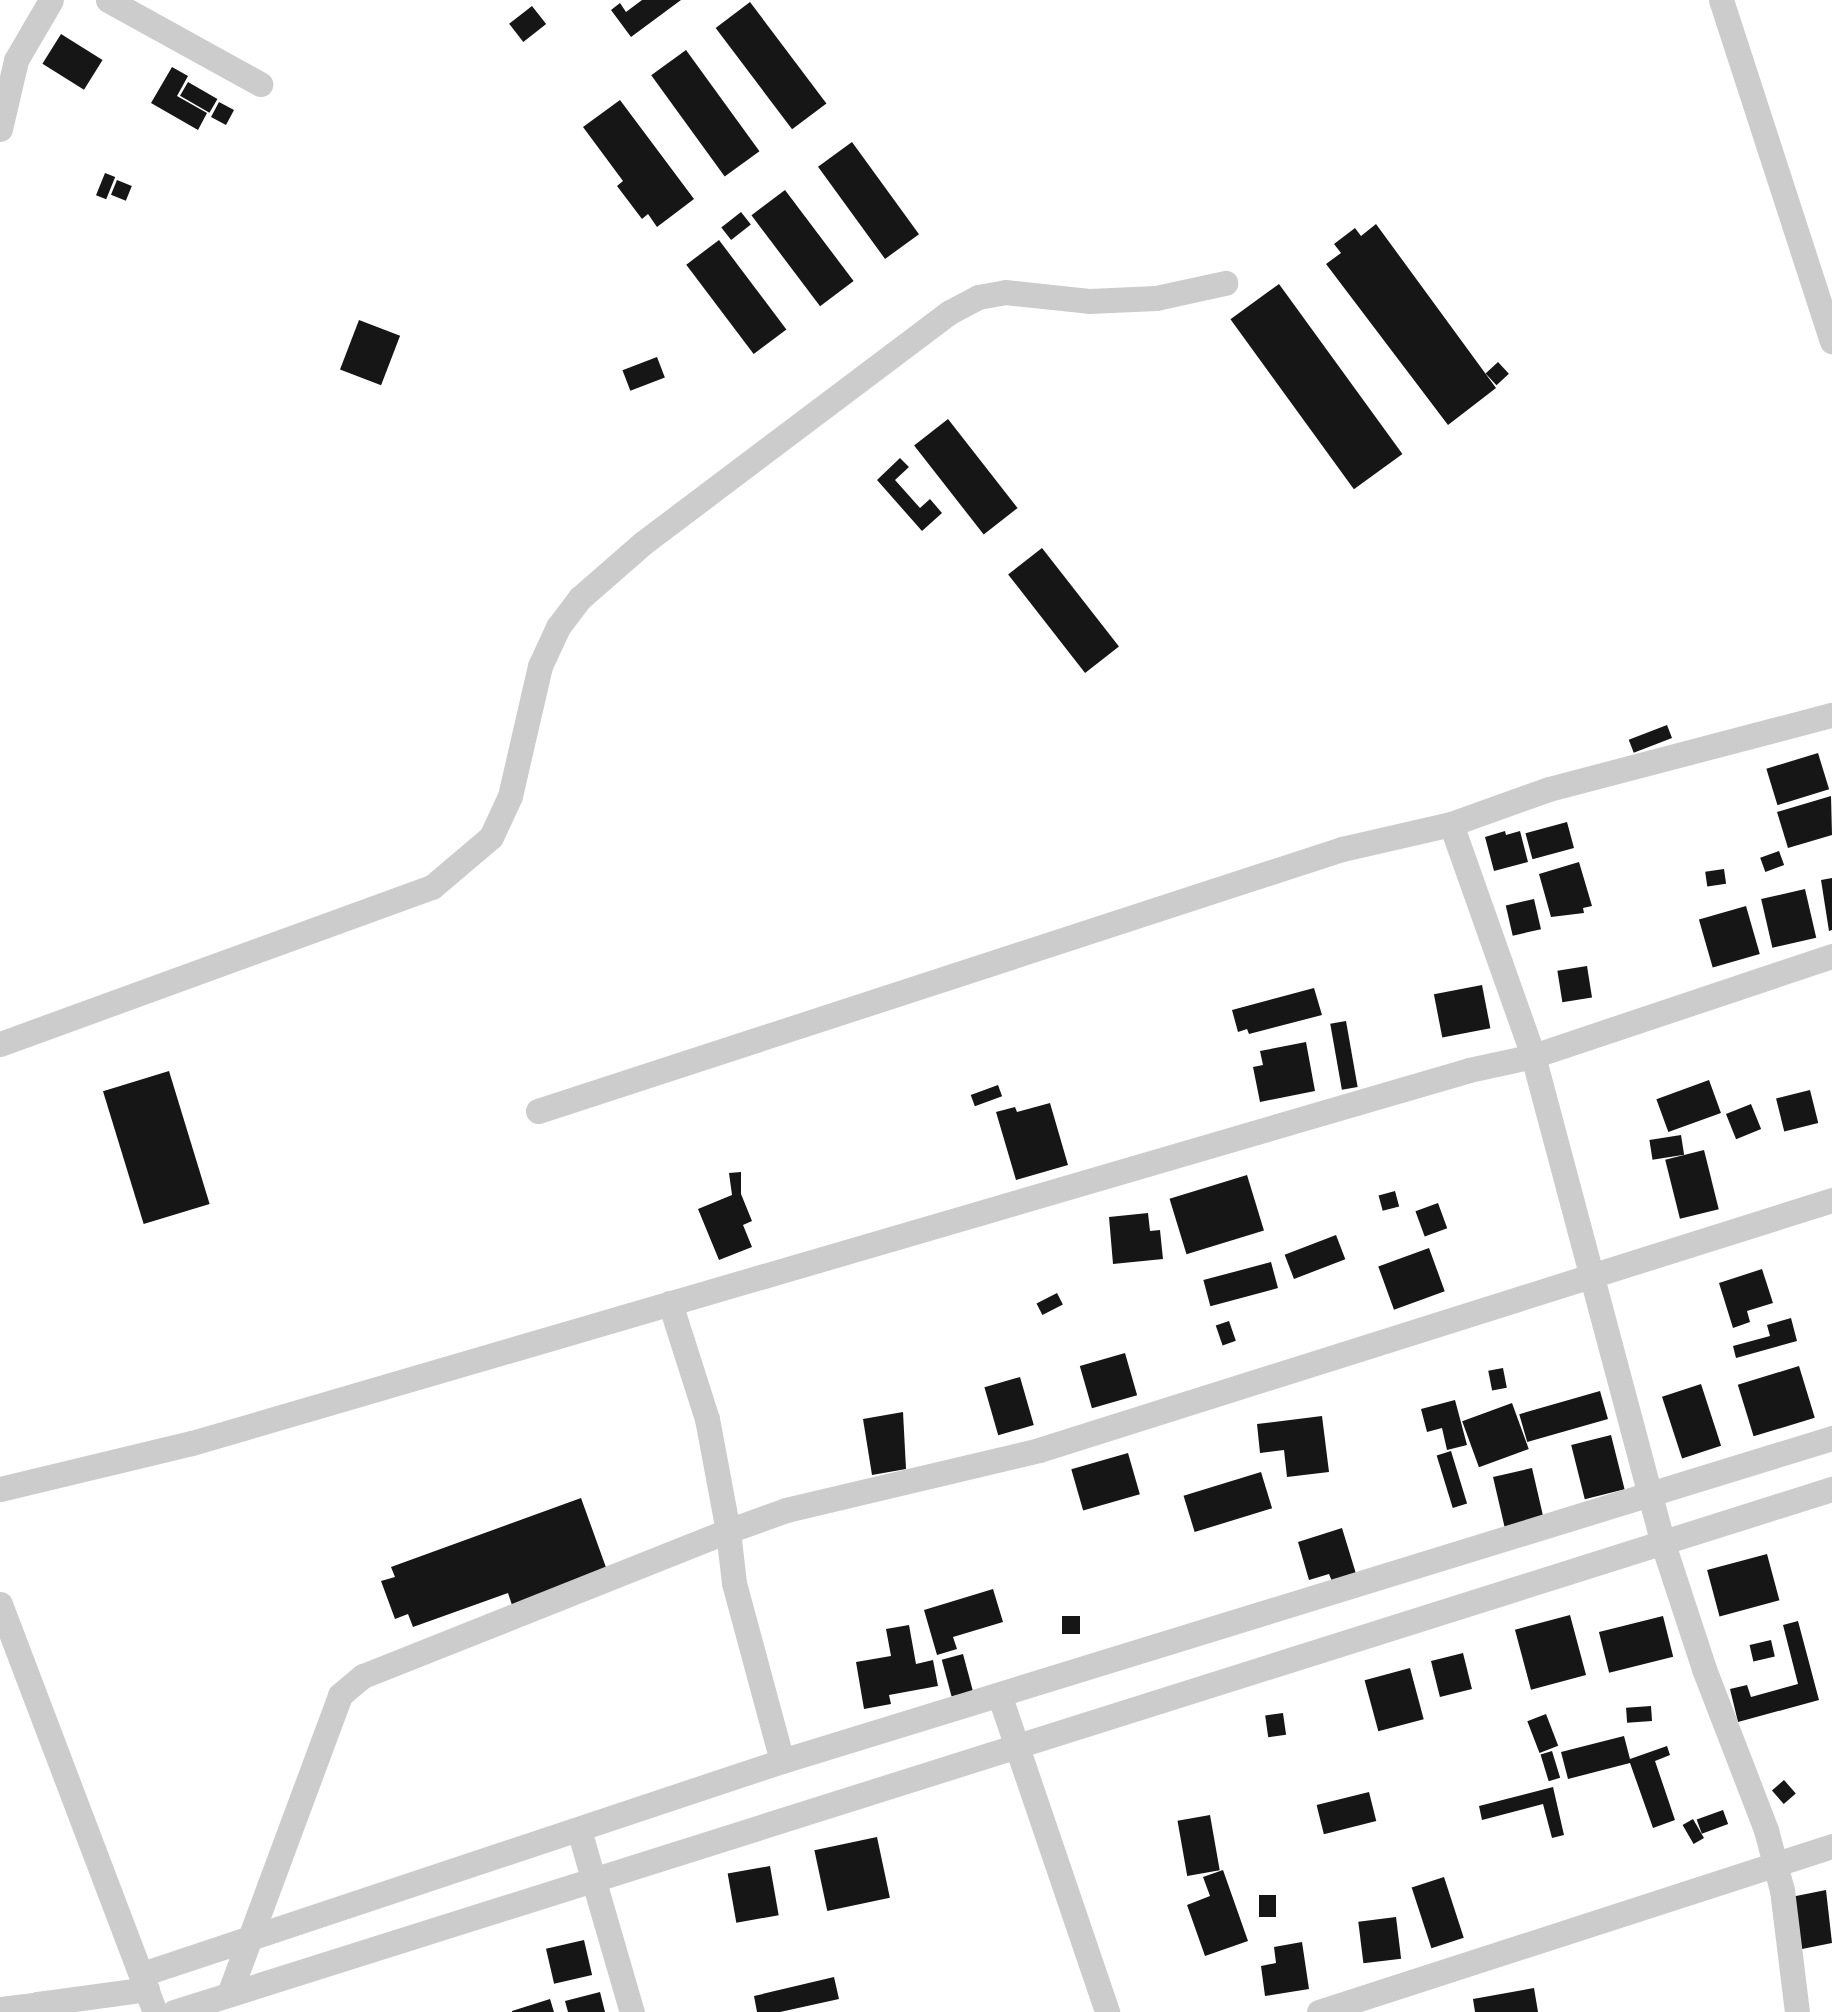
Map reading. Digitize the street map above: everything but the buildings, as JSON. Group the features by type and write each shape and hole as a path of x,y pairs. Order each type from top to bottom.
{"street":[{"path":"0,128 16,60 51,0"},
{"path":"108,0 260,84"},
{"path":"1721,0 1832,341"},
{"path":"0,1044 378,909 432,887 461,865 491,837 510,796 540,666 558,627 580,598 643,543 950,312 978,297 1006,292 1089,301 1156,298 1225,283"},
{"path":"538,1111 1342,850 1451,824 1549,789 1832,715"},
{"path":"1451,824 1533,1056 1663,1544 1774,1862 1797,2012"},
{"path":"0,1490 192,1444 1469,1070 1533,1056 1832,956"},
{"path":"229,1994 340,1695 363,1676 786,1510 1039,1450 1832,1200"},
{"path":"670,1303 707,1419 734,1583 782,1761"},
{"path":"0,2009 39,2008 148,1992 247,1943 782,1761 1832,1438"},
{"path":"174,2012 596,1882 1832,1488"},
{"path":"0,1604 8,1645 148,1992"},
{"path":"1000,1697 1107,2012"},
{"path":"579,1830 632,2012"},
{"path":"1319,2012 1832,1846"}]}
